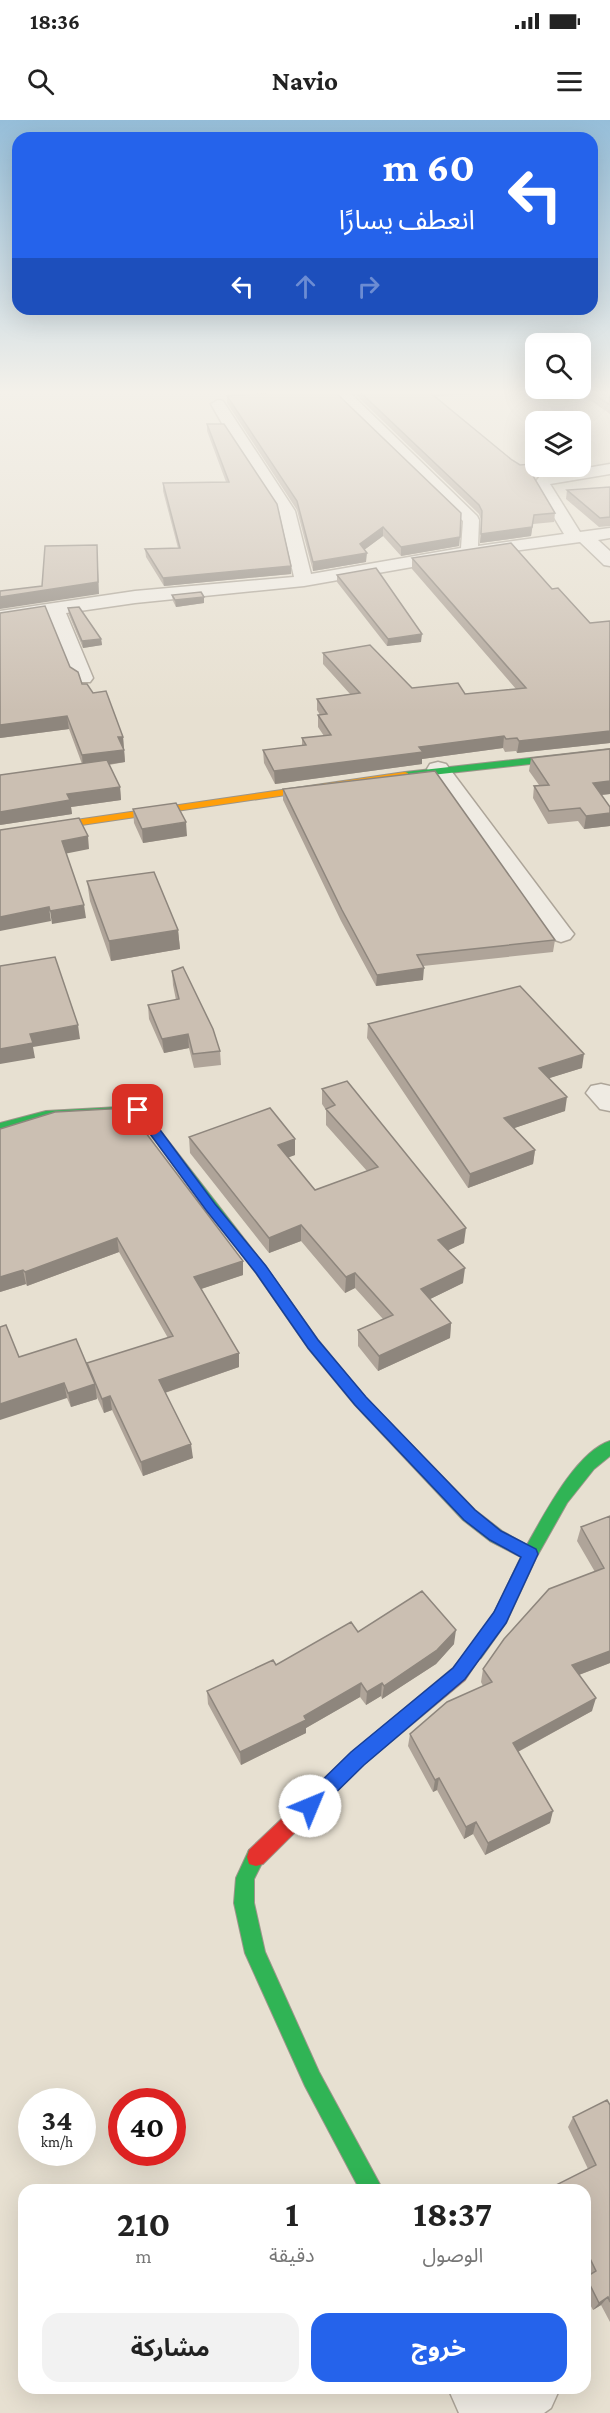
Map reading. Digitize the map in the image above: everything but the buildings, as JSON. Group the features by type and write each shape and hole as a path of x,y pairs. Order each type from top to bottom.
{"street":[{"path":"279,498 288,511 304,581"},
{"path":"448,498 471,520 469,552"},
{"path":"552,498 580,537 610,561"},
{"path":"0,617 135,597 304,581 469,552 610,533"},
{"path":"55,609 83,678"},
{"path":"0,834 244,795 438,769 610,752"},
{"path":"438,769 561,934"},
{"path":"0,1127 46,1115 138,1110 210,1207 261,1270 313,1344 360,1401 469,1515 496,1536 530,1554"},
{"path":"369,2184 312,2079 255,1953 244,1903 245,1878 257,1854 357,1759 459,1674 500,1618 530,1554 561,1498 589,1465 610,1447"},
{"path":"481,2394 492,2413 522,2394"}],"traffic: fast":[{"path":"405,775 610,752"},
{"path":"0,1127 46,1115 138,1110 261,1270 313,1344 360,1401 469,1515 496,1536 530,1554"},
{"path":"475,1653 500,1618 530,1554 561,1498 589,1465 610,1447"},
{"path":"256,1857 245,1878 244,1903 255,1953 312,2079 369,2184"}],"traffic: slow":[{"path":"0,834 405,775"}],"traffic: jam":[{"path":"256,1857 357,1759 459,1674 475,1653"}],"route":[{"path":"138,1110 210,1207 261,1270 313,1344 360,1401 469,1515 496,1536 530,1554 500,1618 459,1674 357,1759 310,1806"}]}
